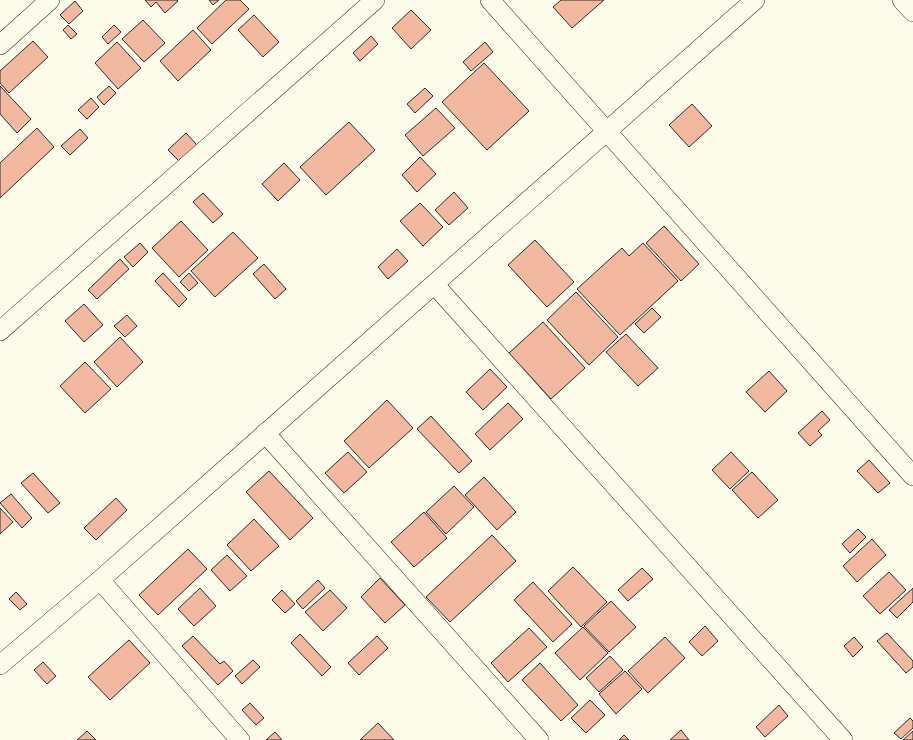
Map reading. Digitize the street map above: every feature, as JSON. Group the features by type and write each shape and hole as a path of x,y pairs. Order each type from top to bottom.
{"street":[{"path":"0,45 50,0"},
{"path":"0,331 375,0"},
{"path":"490,0 913,476"},
{"path":"0,665 100,580 755,0"},
{"path":"902,0 913,12"},
{"path":"434,284 843,740"},
{"path":"265,433 538,740"},
{"path":"100,580 240,740"}],"building":[{"path":"145,0 178,1 165,13 156,2 151,7"},
{"path":"209,0 219,0 213,5"},
{"path":"226,0 240,0 249,9 212,44 197,28"},
{"path":"561,0 604,0 572,28 553,7"},
{"path":"75,1 83,11 69,24 60,15"},
{"path":"411,10 431,30 411,49 392,28"},
{"path":"254,15 279,42 263,57 238,30"},
{"path":"143,20 165,43 144,62 122,39"},
{"path":"68,25 77,34 71,39 63,30"},
{"path":"114,25 121,32 108,44 102,37"},
{"path":"193,30 211,50 178,81 160,61"},
{"path":"371,36 378,44 360,61 353,53"},
{"path":"33,41 48,57 9,93 0,83 0,71"},
{"path":"117,42 141,68 118,89 95,63"},
{"path":"485,42 493,52 471,71 463,62"},
{"path":"484,63 529,111 487,150 442,102"},
{"path":"0,86 31,119 17,133 0,114"},
{"path":"109,86 116,93 104,105 97,97"},
{"path":"425,88 433,96 415,113 407,104"},
{"path":"91,98 99,107 87,119 78,110"},
{"path":"692,104 712,126 689,147 669,125"},
{"path":"436,108 455,128 423,156 405,135"},
{"path":"349,122 375,150 326,195 300,167"},
{"path":"37,128 54,147 0,198 0,163"},
{"path":"80,129 88,138 70,155 61,146"},
{"path":"186,133 197,145 179,161 168,150"},
{"path":"420,157 436,174 417,192 402,175"},
{"path":"284,163 300,180 278,201 262,184"},
{"path":"454,192 468,208 449,225 435,210"},
{"path":"203,193 223,214 213,223 193,202"},
{"path":"420,203 443,227 423,246 400,221"},
{"path":"181,221 208,250 179,277 152,248"},
{"path":"664,226 699,264 681,281 646,243"},
{"path":"233,232 258,258 215,297 191,271"},
{"path":"535,240 574,282 547,307 508,265"},
{"path":"140,243 148,252 133,267 124,257"},
{"path":"643,243 678,281 620,335 577,289 622,248 629,256"},
{"path":"397,249 408,261 388,279 378,267"},
{"path":"120,259 129,269 97,299 88,290"},
{"path":"264,264 286,289 275,299 253,274"},
{"path":"163,273 187,299 179,307 155,281"},
{"path":"189,273 198,283 189,291 180,282"},
{"path":"576,292 618,337 589,365 547,320"},
{"path":"84,304 103,325 84,342 65,321"},
{"path":"652,308 661,317 644,333 635,324"},
{"path":"127,315 137,326 125,337 114,326"},
{"path":"543,322 585,368 551,399 509,353"},
{"path":"626,334 658,368 638,386 606,352"},
{"path":"120,337 143,362 117,387 94,362"},
{"path":"85,362 111,389 85,413 60,386"},
{"path":"490,369 507,387 483,410 466,392"},
{"path":"769,371 787,391 765,412 746,392"},
{"path":"387,400 413,428 369,468 344,441"},
{"path":"508,403 523,419 490,450 475,434"},
{"path":"822,411 830,420 818,431 822,435 810,446 798,433"},
{"path":"431,416 472,461 459,473 417,429"},
{"path":"348,452 367,472 344,493 325,473"},
{"path":"731,452 749,471 730,489 712,470"},
{"path":"869,460 890,483 878,493 857,471"},
{"path":"269,471 313,518 290,540 246,492"},
{"path":"752,472 778,500 758,518 732,490"},
{"path":"33,473 60,503 48,513 21,483"},
{"path":"484,477 516,512 497,530 465,495"},
{"path":"454,486 474,507 446,534 426,512"},
{"path":"11,494 32,518 22,528 0,503"},
{"path":"116,498 127,510 96,540 84,528"},
{"path":"0,508 13,522 0,534"},
{"path":"424,512 447,538 414,567 391,542"},
{"path":"254,519 279,546 251,571 227,545"},
{"path":"858,529 866,537 850,553 842,544"},
{"path":"492,535 516,561 450,622 426,597"},
{"path":"872,539 886,555 857,582 843,566"},
{"path":"188,549 207,569 158,615 139,595"},
{"path":"227,555 247,576 230,591 211,570"},
{"path":"573,567 607,602 581,627 548,591"},
{"path":"642,568 653,579 628,601 618,590"},
{"path":"889,572 906,590 880,614 863,596"},
{"path":"380,578 405,605 385,623 361,597"},
{"path":"318,580 325,588 303,609 296,601"},
{"path":"533,582 572,624 553,642 514,600"},
{"path":"200,588 216,606 194,626 178,609"},
{"path":"913,588 913,602 897,618 889,610"},
{"path":"282,590 295,604 285,613 272,600"},
{"path":"330,590 347,608 323,631 305,612"},
{"path":"16,592 27,604 20,610 9,599"},
{"path":"611,601 636,627 609,652 584,626"},
{"path":"705,626 718,641 702,656 689,642"},
{"path":"583,627 608,653 580,680 555,653"},
{"path":"529,628 547,647 508,682 491,663"},
{"path":"887,633 913,661 913,667 906,673 877,641"},
{"path":"300,634 331,667 322,676 291,643"},
{"path":"193,636 220,664 224,661 233,671 218,685 182,646"},
{"path":"377,636 388,648 359,675 348,663"},
{"path":"665,637 685,658 648,693 628,671"},
{"path":"854,637 863,647 853,657 844,646"},
{"path":"129,640 150,663 110,700 88,677"},
{"path":"610,656 623,670 599,692 586,678"},
{"path":"253,660 260,667 242,684 235,676"},
{"path":"43,662 56,676 47,684 34,670"},
{"path":"540,663 578,705 561,721 522,680"},
{"path":"625,671 642,689 616,714 599,694"},
{"path":"590,700 605,715 586,733 571,718"},
{"path":"250,703 264,718 256,725 242,710"},
{"path":"779,705 788,716 765,737 756,727"},
{"path":"910,718 913,721 913,728 901,739 894,733"},
{"path":"378,723 394,740 360,740"},
{"path":"681,730 689,740 670,740"},
{"path":"87,731 96,740 77,740"},
{"path":"913,731 913,740 903,740"},
{"path":"275,732 282,740 266,740"},
{"path":"624,735 629,740 619,740"}]}
